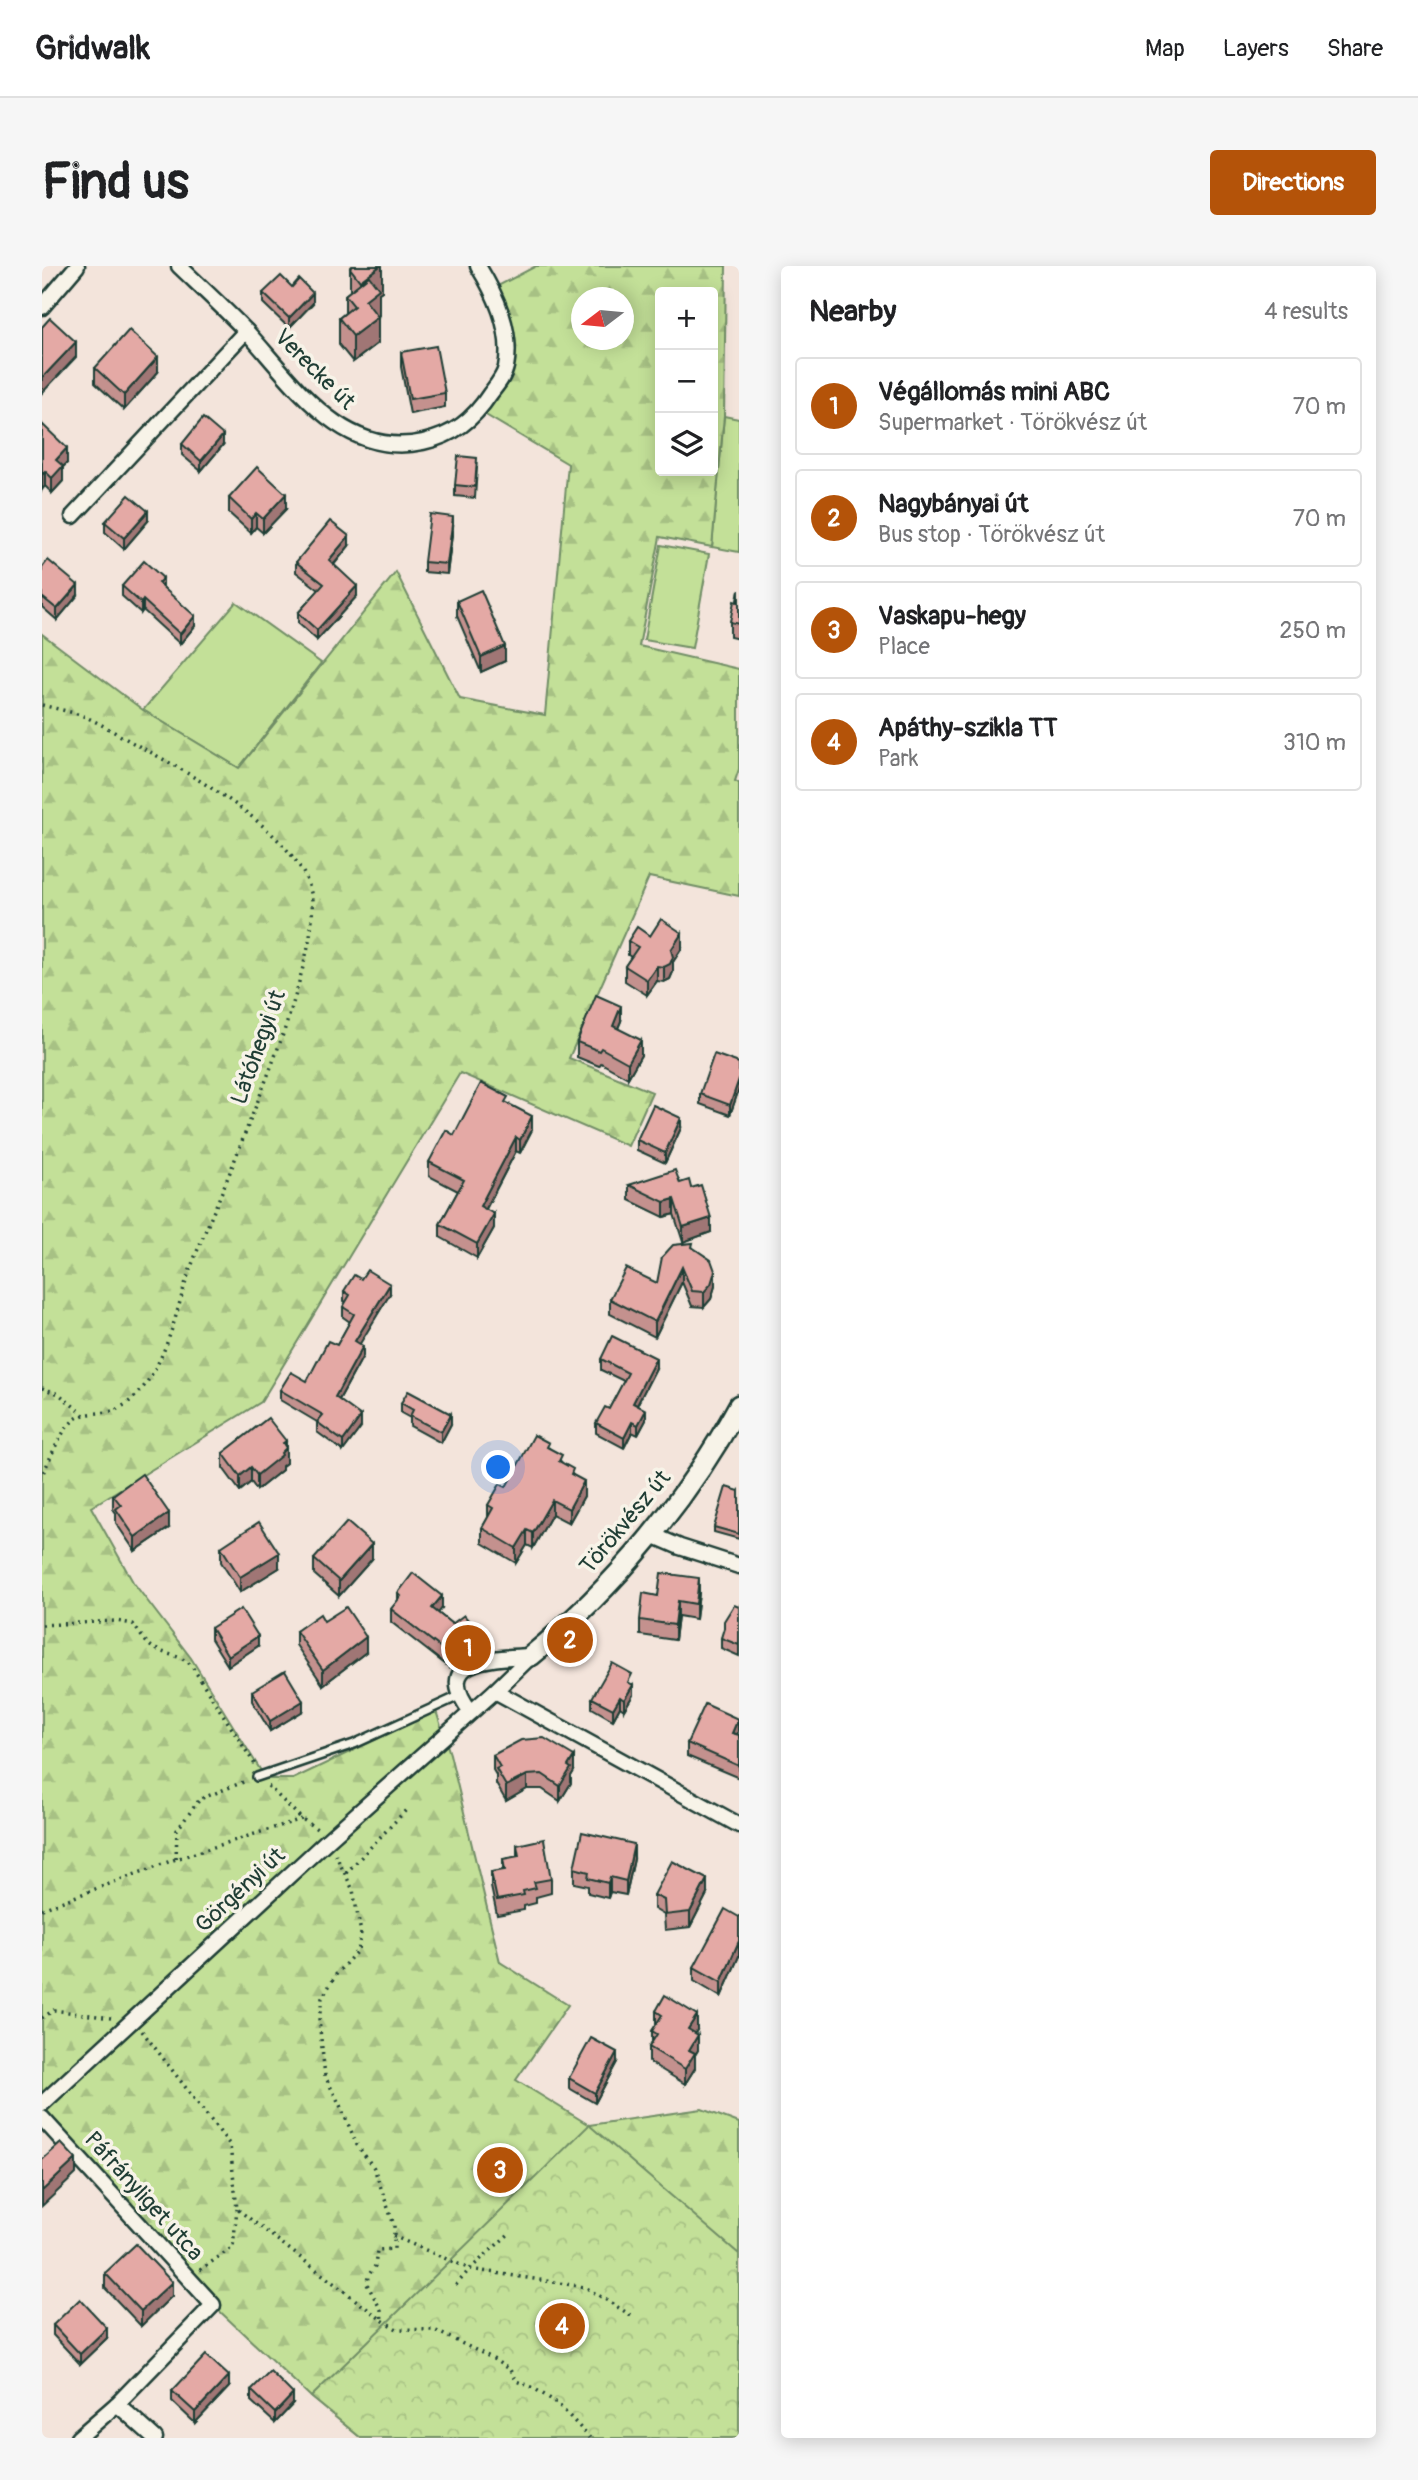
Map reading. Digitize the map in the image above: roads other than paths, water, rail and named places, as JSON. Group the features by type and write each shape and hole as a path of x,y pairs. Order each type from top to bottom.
{"street":[{"path":"42,307 78,266"},
{"name":"Verecke út","path":"179,266 246,331 307,400 344,430 370,442 397,446 438,439 457,430 472,419 503,376 506,366 502,313 478,266"},
{"name":"Verecke út","path":"73,516 246,331"},
{"name":"Törökvész út","path":"471,1712 566,1627 616,1576 673,1507 701,1468 739,1405"},
{"path":"650,1534 739,1566"},
{"path":"471,1712 456,1688 462,1671 486,1658 531,1656"},
{"path":"495,1691 739,1825"},
{"name":"Görgényi út","path":"42,2104 471,1712"},
{"name":"Páfrányliget utca","path":"42,2118 213,2305 117,2404"},
{"path":"78,2438 117,2404 155,2438"}],"lane":[{"path":"257,1777 354,1744 459,1696"}],"place":[{"name":"Nagybányai út","path":"570,1640"},
{"name":"Végállomás mini ABC","path":"468,1648"},
{"name":"Vaskapu-hegy","path":"500,2170"},
{"name":"Apáthy-szikla TT","path":"562,2326"}]}
